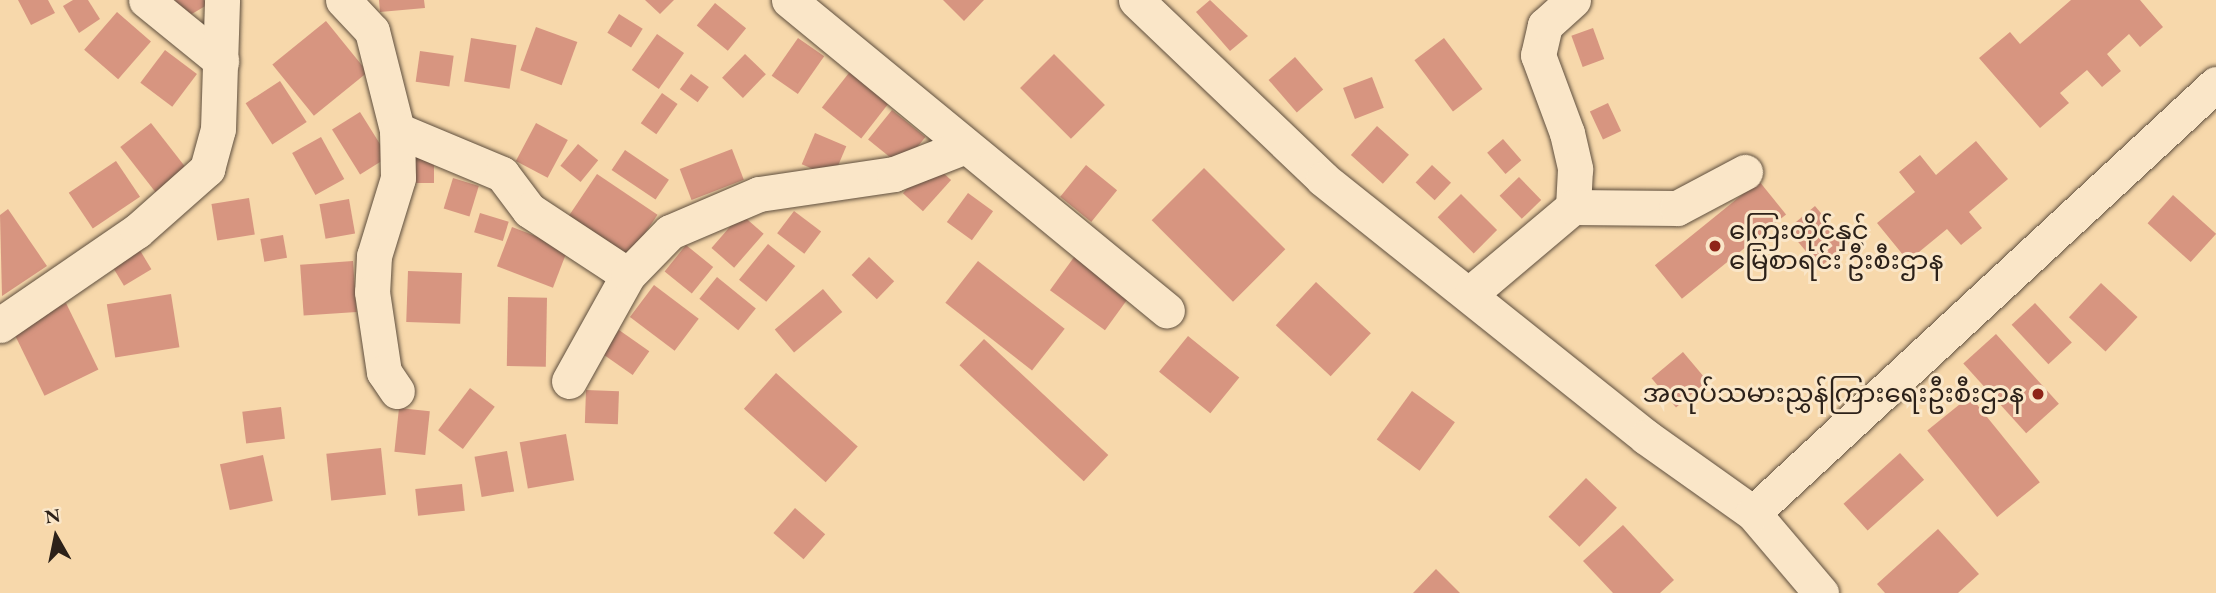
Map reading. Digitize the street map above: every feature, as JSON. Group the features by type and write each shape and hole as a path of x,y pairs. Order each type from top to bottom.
{"street":[{"path":"146,0 221,61"},
{"path":"0,326 137,231 207,169 218,129 222,0"},
{"path":"343,0 372,31 397,130 398,178 374,256 372,292 384,372 397,391"},
{"path":"789,0 1167,310"},
{"path":"1136,0 1323,178 1472,292 1646,437 1753,513 1821,593"},
{"path":"1573,0 1545,24 1538,55 1567,133 1575,169 1573,208"},
{"path":"1753,513 2216,84"},
{"path":"397,130 502,174 529,211 628,275"},
{"path":"569,381 628,275 670,232 760,194 894,174 966,146"},
{"path":"1472,292 1573,208 1677,208 1745,172"}],"building":[{"path":"18,0 48,0 55,13 31,25"},
{"path":"73,0 88,0 100,19 79,33 63,6"},
{"path":"175,0 204,0 207,5 185,18"},
{"path":"379,0 424,0 425,8 380,12"},
{"path":"645,0 674,0 660,14"},
{"path":"943,0 984,0 964,21"},
{"path":"1210,0 1248,36 1230,51 1196,12"},
{"path":"2071,0 2140,0 2163,27 2140,47 2129,34 2107,54 2121,71 2102,87 2087,70 2060,93 2069,103 2040,128 1979,58 2010,32 2020,44"},
{"path":"715,3 746,28 728,51 697,26"},
{"path":"117,12 151,42 118,79 84,50"},
{"path":"619,14 643,29 631,47 607,33"},
{"path":"326,21 368,72 314,116 272,64"},
{"path":"536,27 577,42 562,85 520,70"},
{"path":"1593,28 1604,59 1583,67 1571,36"},
{"path":"657,34 684,53 659,89 632,70"},
{"path":"471,38 516,45 510,89 464,81"},
{"path":"798,38 824,56 798,94 772,76"},
{"path":"1444,38 1483,89 1453,111 1414,60"},
{"path":"165,50 197,74 172,107 140,83"},
{"path":"420,51 454,56 449,86 416,82"},
{"path":"745,54 766,74 743,98 722,78"},
{"path":"1054,54 1105,105 1071,139 1020,88"},
{"path":"1295,57 1323,89 1297,112 1269,80"},
{"path":"852,69 891,100 861,138 822,108"},
{"path":"691,74 709,87 698,102 680,89"},
{"path":"1372,77 1384,108 1355,119 1343,88"},
{"path":"280,81 307,122 272,144 246,103"},
{"path":"662,93 678,104 656,134 641,123"},
{"path":"1608,103 1621,131 1603,140 1590,111"},
{"path":"892,110 925,137 902,167 868,140"},
{"path":"360,112 388,157 360,174 332,129"},
{"path":"151,123 187,169 156,193 120,147"},
{"path":"536,123 568,140 548,178 516,161"},
{"path":"1377,126 1409,155 1383,184 1351,155"},
{"path":"815,133 846,146 833,178 802,164"},
{"path":"321,137 344,179 315,195 292,153"},
{"path":"1503,139 1521,160 1506,174 1487,153"},
{"path":"1976,141 2008,179 1969,212 1982,228 1961,245 1947,229 1908,261 1877,223 1915,192 1899,172 1920,155 1936,175"},
{"path":"578,144 598,160 581,182 560,166"},
{"path":"732,149 744,180 692,200 680,169"},
{"path":"625,150 669,180 656,200 612,170"},
{"path":"412,151 434,151 434,183 412,183"},
{"path":"116,161 140,197 93,229 69,193"},
{"path":"931,162 951,180 923,211 903,193"},
{"path":"1086,165 1117,190 1091,222 1060,197"},
{"path":"1432,165 1451,183 1435,200 1416,183"},
{"path":"1204,168 1285,249 1233,302 1152,220"},
{"path":"597,174 658,215 625,264 564,223"},
{"path":"1519,177 1541,200 1522,219 1500,196"},
{"path":"453,178 479,186 469,216 444,209"},
{"path":"1759,181 1786,214 1682,299 1655,265"},
{"path":"968,193 993,211 972,240 947,222"},
{"path":"1461,194 1497,230 1474,253 1438,217"},
{"path":"2173,195 2216,234 2191,262 2148,223"},
{"path":"249,198 255,235 217,240 211,204"},
{"path":"349,199 355,233 326,239 319,204"},
{"path":"1815,206 1847,244 1820,267 1787,229"},
{"path":"8,209 47,266 2,296 0,215"},
{"path":"794,211 821,231 804,254 777,233"},
{"path":"480,213 509,222 503,241 474,232"},
{"path":"741,214 764,234 734,268 711,248"},
{"path":"512,227 568,249 553,288 497,266"},
{"path":"283,235 287,258 264,262 260,239"},
{"path":"768,244 795,266 766,302 739,280"},
{"path":"686,245 713,267 692,293 665,271"},
{"path":"138,247 151,269 124,286 111,263"},
{"path":"1077,253 1132,293 1105,330 1050,290"},
{"path":"869,257 894,281 877,299 852,275"},
{"path":"353,261 357,312 304,316 300,265"},
{"path":"978,261 1065,329 1032,370 945,303"},
{"path":"408,271 462,273 460,324 406,322"},
{"path":"717,277 756,308 738,330 699,299"},
{"path":"1316,282 1371,333 1331,376 1276,325"},
{"path":"2101,283 2138,317 2106,351 2069,317"},
{"path":"654,285 699,319 675,351 630,317"},
{"path":"823,289 842,312 794,352 775,329"},
{"path":"171,294 179,347 115,358 107,304"},
{"path":"508,297 547,298 546,367 507,366"},
{"path":"66,303 98,370 45,396 12,329"},
{"path":"2035,303 2072,342 2048,364 2012,325"},
{"path":"619,330 649,351 633,375 602,354"},
{"path":"1996,334 2059,404 2026,433 1963,363"},
{"path":"1188,336 1239,378 1210,413 1159,372"},
{"path":"984,339 1108,455 1084,481 959,365"},
{"path":"1683,352 1707,381 1676,407 1652,378"},
{"path":"776,373 858,447 826,482 744,409"},
{"path":"470,388 495,407 463,449 438,430"},
{"path":"586,390 619,391 618,424 585,423"},
{"path":"1412,391 1455,422 1420,471 1377,440"},
{"path":"1970,396 2040,482 1997,517 1927,431"},
{"path":"281,407 285,439 246,444 242,412"},
{"path":"399,408 430,411 425,455 394,452"},
{"path":"566,434 574,480 528,488 520,442"},
{"path":"381,448 386,495 331,500 326,454"},
{"path":"507,451 514,491 482,497 475,457"},
{"path":"1900,453 1924,480 1868,531 1844,504"},
{"path":"263,455 273,501 230,510 220,464"},
{"path":"1586,478 1617,508 1579,547 1548,517"},
{"path":"462,484 465,511 418,516 415,489"},
{"path":"795,508 825,534 804,559 773,533"},
{"path":"1623,525 1674,580 1660,593 1613,593 1583,561"},
{"path":"1938,529 1979,574 1958,593 1885,593 1877,584"},
{"path":"1436,569 1460,593 1413,593"}],"place":[{"name":"ကြေးတိုင်နှင့် မြေစာရင်း ဦးစီးဌာန","path":"1715,246"},
{"name":"အလုပ်သမားညွှန်ကြားရေးဦးစီးဌာန","path":"2038,394"}]}
